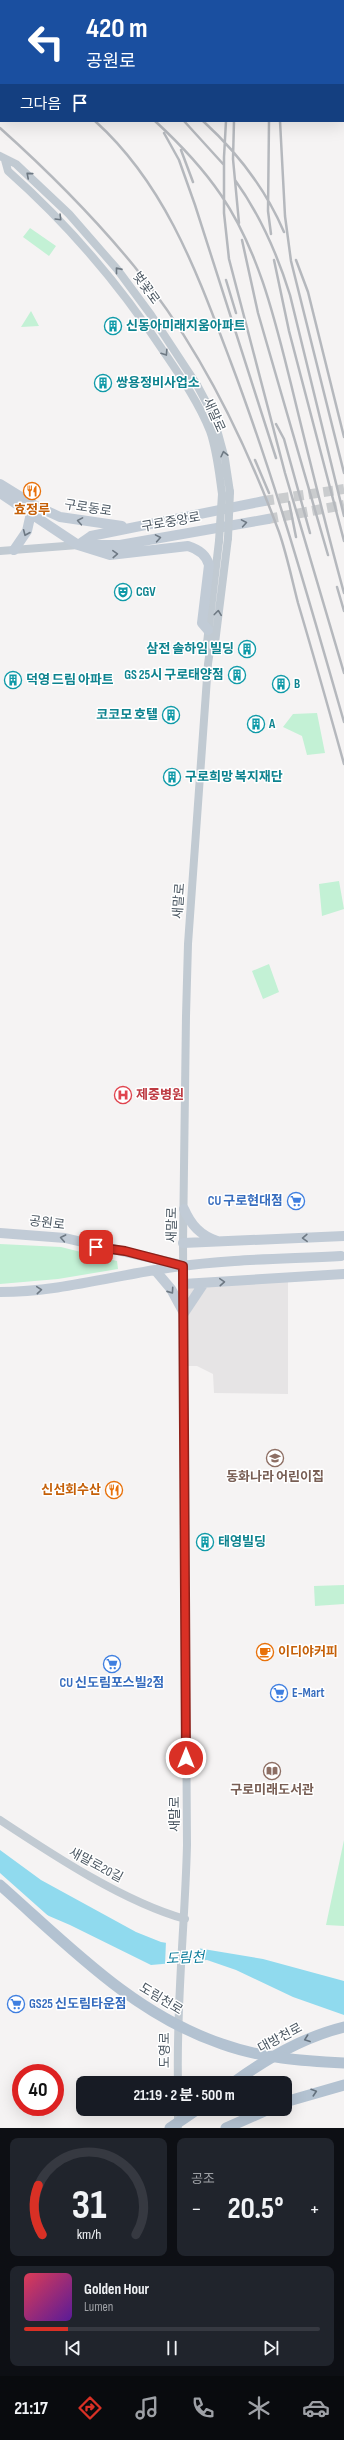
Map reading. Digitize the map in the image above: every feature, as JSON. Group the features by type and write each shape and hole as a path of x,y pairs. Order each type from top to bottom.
{"main road":[{"name":"구로동로","path":"0,484 78,545 110,555 188,546 198,550 206,558 208,565 202,623 208,630"},
{"name":"구로동로","path":"0,494 38,514 96,524 132,526"},
{"name":"구로중앙로","path":"78,545 91,536 132,526 264,501"},
{"path":"14,550 38,514"},
{"name":"구로중앙로","path":"78,545 120,545 268,519"},
{"path":"184,1209 190,1223 199,1232 221,1242"},
{"name":"공원로","path":"0,1233 65,1238 183,1266"},
{"path":"183,1243 344,1236"},
{"name":"공원로","path":"0,1292 58,1288 183,1266 341,1256"},
{"path":"155,1270 170,1289 184,1313 204,1283"},
{"path":"183,1284 344,1274"},
{"name":"도림천로","path":"0,1885 121,1991 156,2014 207,2039 241,2050 310,2061 344,2063"},
{"name":"대방천로","path":"244,2076 275,2055 302,2041 344,2026"},
{"path":"292,2100 344,2084"},
{"path":"170,2128 188,2116"},
{"path":"226,2128 253,2116"}],"street":[{"name":"벚꽃로","path":"2,158 16,164 69,214 117,269 155,320 200,390 214,415 225,459 226,493 229,515"},
{"name":"새말로","path":"210,650 207,643 208,630 226,493"},
{"name":"새말로","path":"185,1920 187,1846 183,1243 188,944 206,676 210,650 215,642 228,538 229,515"},
{"name":"구로중앙로","path":"0,551 78,545"},
{"name":"새말로20길","path":"0,1820 50,1853 108,1886 168,1915 185,1920"},
{"name":"도영로","path":"178,2076 178,2026 185,1920"},
{"path":"178,2116 178,2128"}],"shaded area":[{"path":"288,1277 288,1394 214,1393 213,1374 197,1366 184,1366 183,1284"}],"green space":[{"path":"30,228 56,246 49,256 23,237"},
{"path":"31,311 39,326 21,327"},
{"path":"317,713 325,753 307,755 302,736 283,727 293,714"},
{"path":"339,881 344,909 322,916 319,884"},
{"path":"269,964 279,992 263,999 252,971"},
{"path":"0,1244 61,1247 117,1261 118,1269 58,1279 0,1284"},
{"path":"344,1585 344,1604 315,1606 314,1586"},
{"path":"344,1840 344,1926 326,1925"}],"water":[{"name":"도림천","path":"0,1850 41,1880 136,1932 161,1942 263,1959 344,1981 344,2015 293,1997 236,1970 207,1960 151,1965 70,1925 0,1895"}],"pier":[{"path":"0,1873 54,1921 0,1897"},
{"path":"166,1941 200,1946 199,1963 165,1966"}],"tunnel":[{"path":"264,501 344,489"},
{"path":"268,519 344,505"}],"railway":[{"path":"96,122 120,146 141,173 160,202 192,263 230,360 277,495 344,722"},
{"path":"156,122 190,156 214,185 246,239 256,263 279,335 323,515 344,593"},
{"path":"185,122 224,165"},
{"path":"204,122 216,133 250,172 269,201 284,232"},
{"path":"226,122 224,213 229,259 285,473 344,673"},
{"path":"234,122 233,159 239,223"},
{"path":"269,122 268,211 271,234"},
{"path":"280,122 285,216 291,261 344,473"},
{"path":"0,128 70,194 103,229 134,266 179,327 217,393 251,462 279,532 344,764"},
{"path":"164,133 179,160 195,205 276,458"},
{"path":"181,150 193,182"},
{"path":"235,180 253,207 274,250 285,279 344,516"},
{"path":"242,240 258,313 328,555"},
{"path":"274,260 289,331 344,541"},
{"path":"296,260 308,292 344,437"},
{"path":"226,280 236,313"},
{"path":"276,424 284,439 310,533"},
{"path":"255,460 269,493"},
{"path":"289,502 296,537"},
{"path":"337,587 344,611"}],"place":[{"name":"신동아미래지움아파트","path":"113,326"},
{"name":"쌍용정비사업소","path":"103,383"},
{"name":"효정루","path":"32,491"},
{"name":"CGV","path":"123,592"},
{"name":"삼전 솔하임 빌딩","path":"247,649"},
{"name":"GS 25시 구로태양점","path":"237,675"},
{"name":"덕영 드림 아파트","path":"13,680"},
{"name":"B","path":"281,684"},
{"name":"코코모 호텔","path":"171,715"},
{"name":"A","path":"256,724"},
{"name":"구로희망 복지재단","path":"172,777"},
{"name":"제중병원","path":"123,1095"},
{"name":"CU 구로현대점","path":"296,1201"},
{"name":"동화나라 어린이집","path":"275,1458"},
{"name":"신선회수산","path":"114,1490"},
{"name":"태영빌딩","path":"205,1542"},
{"name":"이디야커피","path":"265,1652"},
{"name":"CU 신도림포스빌2점","path":"112,1664"},
{"name":"E-Mart","path":"279,1693"},
{"name":"구로미래도서관","path":"272,1771"},
{"name":"GS25 신도림타운점","path":"16,2004"}],"route":[{"path":"96,1247 125,1251 183,1266 186,1758"}]}
